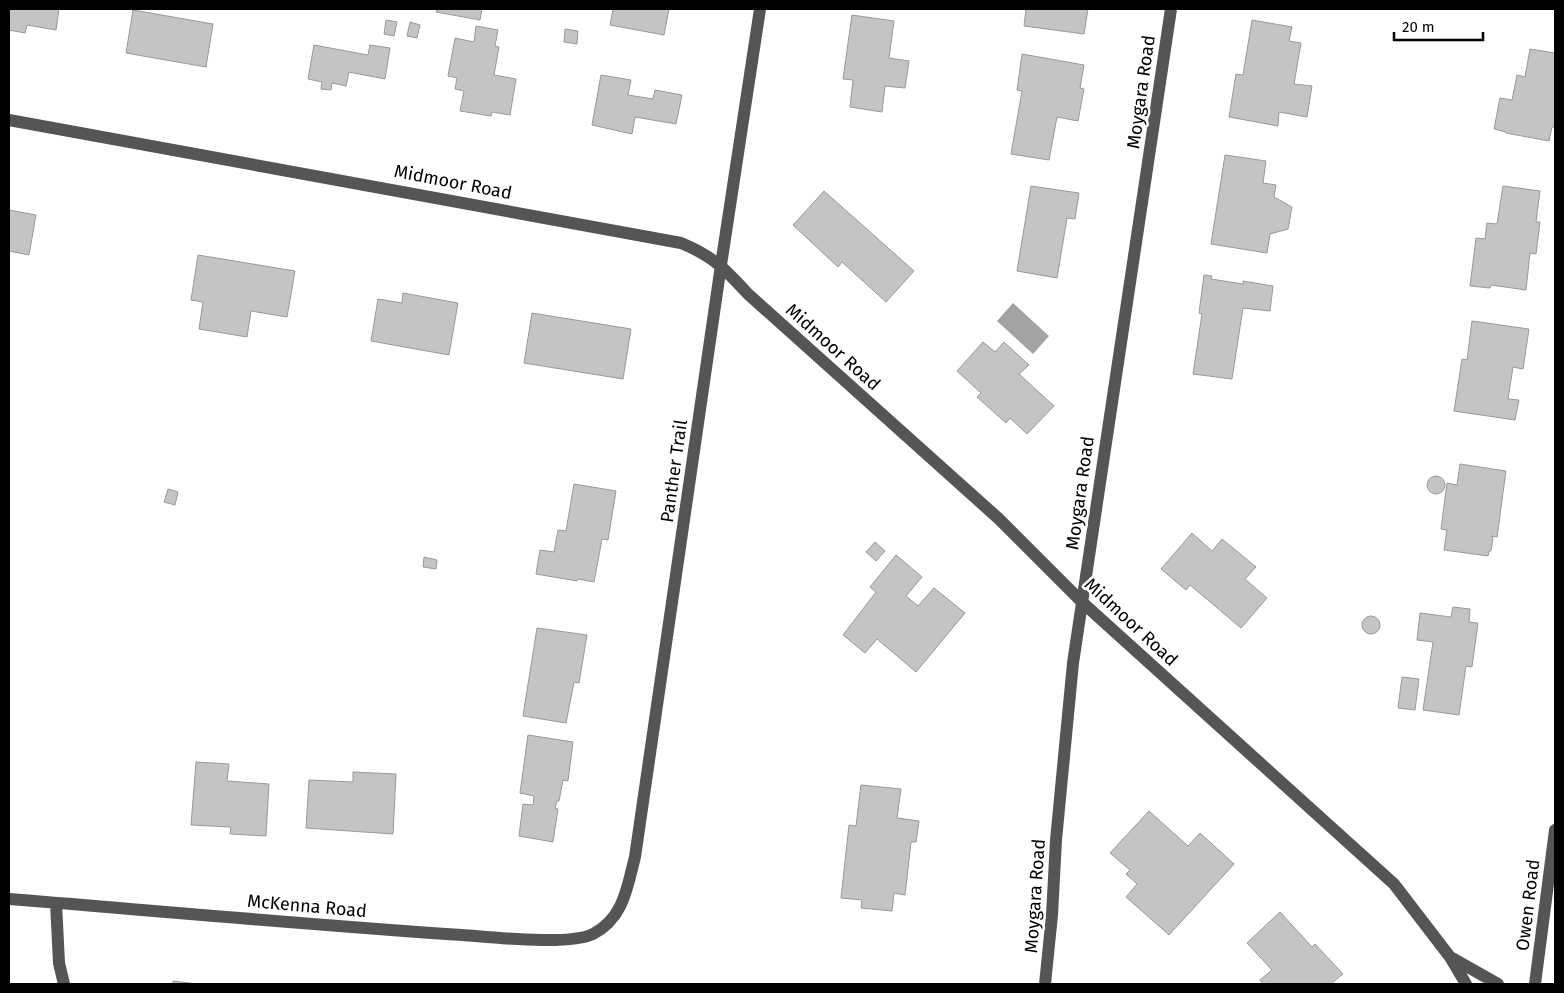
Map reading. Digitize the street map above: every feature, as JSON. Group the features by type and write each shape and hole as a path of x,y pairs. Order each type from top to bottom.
{"street":[{"name":"Panther Trail","path":"601,928 614,919 624,898 635,857 760,9"},
{"name":"Moygara Road","path":"1045,984 1052,915 1056,840 1073,663 1172,9"},
{"name":"Midmoor Road","path":"9,120 682,243 699,250 721,265 748,294 999,519 1083,603 1394,884 1450,957 1466,984"},
{"name":"Owen Road","path":"1535,984 1555,830"},
{"name":"McKenna Road","path":"9,899 530,940 571,939 593,934 601,928"},
{"path":"56,903 59,963 64,984"},
{"name":"Midmoor Road","path":"1450,957 1498,984"}],"shaded area":[{"path":"1013,303 1049,336 1033,354 997,321"}],"building":[{"path":"9,9 59,9 56,30 27,25 25,33 9,30"},
{"path":"437,9 482,9 480,20 436,12"},
{"path":"613,9 669,9 664,35 610,25"},
{"path":"1026,9 1088,9 1084,34 1024,26"},
{"path":"133,10 213,24 206,67 126,53"},
{"path":"852,15 894,21 889,58 909,61 905,88 885,86 882,112 850,107 853,80 843,79"},
{"path":"386,20 397,22 394,36 384,34"},
{"path":"1252,20 1292,27 1289,41 1301,43 1294,84 1312,86 1307,117 1279,112 1278,126 1229,117 1236,74 1243,75"},
{"path":"410,22 420,25 417,38 407,36"},
{"path":"476,26 498,30 495,46 499,47 494,75 516,79 510,115 492,112 491,116 460,111 464,91 455,89 457,78 448,76 455,38 474,42"},
{"path":"565,29 578,31 577,44 564,42"},
{"path":"314,45 368,55 370,45 390,48 385,79 349,72 346,86 332,83 331,90 321,89 322,82 308,79"},
{"path":"1530,49 1555,53 1555,127 1552,127 1549,141 1494,129 1500,98 1512,100 1517,75 1525,77"},
{"path":"1022,54 1084,65 1080,88 1084,89 1078,121 1057,117 1049,160 1011,154 1022,91 1017,90"},
{"path":"601,75 631,80 628,95 653,99 655,90 682,95 676,124 635,117 632,134 592,125"},
{"path":"1225,155 1266,161 1263,183 1276,185 1274,197 1292,207 1288,229 1270,234 1267,253 1211,244"},
{"path":"1031,186 1079,193 1075,219 1067,218 1057,278 1017,271"},
{"path":"1503,186 1540,191 1536,222 1540,222 1536,254 1530,253 1526,290 1491,285 1490,288 1470,286 1476,238 1485,239 1487,223 1497,224"},
{"path":"824,191 914,271 886,302 842,262 838,267 793,225"},
{"path":"9,210 36,215 29,255 9,251"},
{"path":"198,255 295,271 287,317 251,311 247,337 199,329 203,302 191,300"},
{"path":"1204,275 1212,276 1211,279 1243,284 1243,281 1273,286 1270,311 1243,308 1232,379 1193,374 1202,314 1199,313"},
{"path":"403,293 458,303 449,355 371,341 378,299 402,303"},
{"path":"532,313 631,329 623,379 524,363"},
{"path":"1472,321 1529,329 1523,369 1513,367 1508,399 1519,400 1515,420 1454,411 1462,359 1467,360"},
{"path":"983,342 995,352 1004,342 1029,365 1019,374 1054,406 1027,434 1010,418 1006,423 977,397 981,393 957,371"},
{"path":"1460,464 1506,471 1497,537 1491,536 1493,538 1491,551 1489,551 1488,556 1444,550 1447,530 1441,529 1447,483 1457,485"},
{"path":"1436,476 1442,479 1445,485 1442,491 1436,494 1430,491 1427,485 1430,479"},
{"path":"574,484 616,491 608,540 602,539 594,582 536,574 540,550 554,552 558,530 566,531"},
{"path":"168,489 178,492 175,505 164,502"},
{"path":"1192,533 1212,551 1222,539 1256,567 1245,579 1267,598 1241,628 1190,585 1186,590 1161,569"},
{"path":"875,542 885,551 876,561 866,552"},
{"path":"896,555 922,577 906,596 918,606 934,588 965,613 916,672 877,639 865,653 843,635 876,592 870,587"},
{"path":"424,557 437,560 436,569 423,567"},
{"path":"1453,607 1470,609 1469,622 1478,623 1472,667 1466,666 1459,715 1423,710 1433,642 1417,640 1420,613 1451,617"},
{"path":"1371,616 1377,619 1380,625 1377,631 1371,634 1365,631 1362,625 1365,619"},
{"path":"537,628 587,635 579,683 574,682 566,723 523,716"},
{"path":"1402,677 1419,679 1415,710 1398,708"},
{"path":"528,735 573,742 568,781 563,780 559,801 557,801 555,808 558,809 553,842 519,836 523,804 533,805 534,796 520,793"},
{"path":"196,762 229,764 227,781 269,784 266,836 230,834 231,827 191,825"},
{"path":"353,772 396,774 393,834 306,828 309,780 353,782"},
{"path":"861,785 901,789 897,818 919,821 916,842 911,842 905,895 894,893 892,911 861,908 862,900 841,898 849,825 856,826"},
{"path":"1149,811 1188,846 1200,833 1234,864 1169,935 1126,897 1137,884 1126,874 1130,870 1110,853"},
{"path":"1280,912 1312,947 1315,944 1343,974 1331,984 1263,984 1260,980 1272,970 1247,943"},
{"path":"173,981 197,984 173,984"}]}
